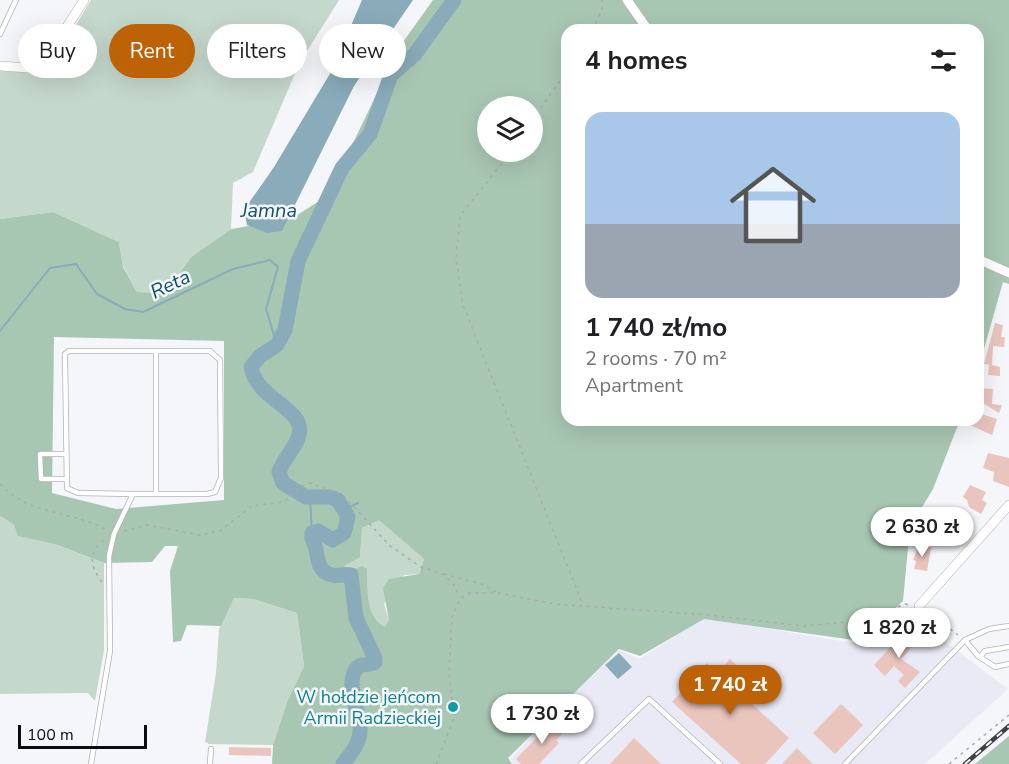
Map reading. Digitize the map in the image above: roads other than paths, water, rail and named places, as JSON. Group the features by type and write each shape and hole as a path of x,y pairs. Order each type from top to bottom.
{"street":[{"path":"0,66 30,68 44,63 84,0"},
{"path":"627,0 644,24"},
{"path":"984,262 1009,273"},
{"path":"919,606 1009,505"}],"lane":[{"path":"0,34 16,0"},
{"path":"69,351 156,351 210,351 220,360 221,478 215,492 207,494 78,493 66,488 64,478 65,354 69,351"},
{"path":"156,351 156,494"},
{"path":"64,478 41,479 40,454 65,454"},
{"path":"91,764 110,651 110,556 114,534 133,494"},
{"path":"845,764 965,640 989,629 1009,626"},
{"path":"965,640 980,657 995,667 1009,664"},
{"path":"980,657 985,651 1009,647"},
{"path":"581,764 649,699 720,764"},
{"path":"210,764 211,749"}],"water":[{"name":"Jamna","path":"362,0 413,0 397,24 352,24"},
{"name":"Jamna","path":"327,78 359,78 282,231 267,233 247,225 244,210 274,167"},
{"path":"619,653 632,667 618,679 605,665"}],"waterway":[{"name":"Jamna","path":"343,764 354,749 360,735 360,724 352,689 354,673 358,667 375,662 375,658 356,618 351,575 334,575 322,569 319,565 312,533 318,531 333,540 344,533 348,517 338,500 330,497 306,497 283,483 279,472 297,440 299,426 295,418 262,388 255,379 251,367 260,356 277,345 285,330 298,261 342,168 370,134 391,75 415,54 454,0"},
{"name":"Reta","path":"0,331 50,268 76,264 97,294 125,309 143,312 233,269 270,260 278,267 266,309 277,345"},
{"path":"310,498 312,533"},
{"path":"345,509 358,503"}],"railway":[{"path":"965,764 1009,726"}],"place":[{"name":"W hołdzie jeńcom Armii Radzieckiej","path":"453,707"}]}
